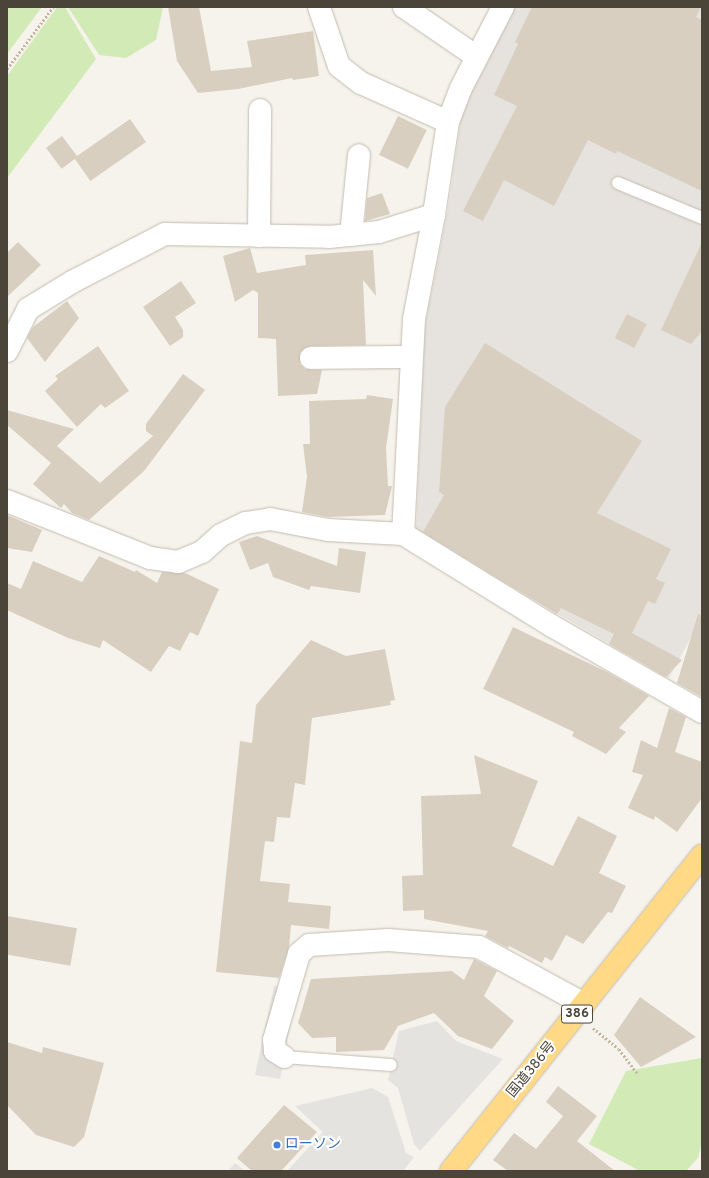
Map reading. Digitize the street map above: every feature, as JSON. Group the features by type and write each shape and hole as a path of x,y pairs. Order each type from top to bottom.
{"highway":[{"name":"国道386号","path":"451,1171 702,856"}],"street":[{"path":"319,7 339,66 361,83 448,122"},
{"path":"404,7 477,57"},
{"path":"403,534 414,319 434,215 448,122 461,88 503,7"},
{"path":"259,236 260,110"},
{"path":"351,235 359,154"},
{"path":"7,350 28,310 72,282 165,234 329,237 379,232 434,215"},
{"path":"312,358 412,357"},
{"path":"7,501 150,558 178,562 202,552 221,535 246,523 270,519 328,530 403,534 552,626 702,712"},
{"path":"284,1057 275,1051 274,1040 298,954 309,945 388,940 479,947 584,1004"}],"lane":[{"path":"618,183 702,218"},
{"path":"284,1057 391,1064"}],"path":[{"path":"7,69 53,7"},
{"path":"589,1025 619,1049 637,1073"}],"shaded area":[{"path":"515,7 702,7 702,617 669,678 416,532 425,325 448,209 462,112"},
{"path":"274,986 286,988 292,1016 280,1079 255,1075"},
{"path":"437,1021 456,1041 503,1059 420,1151 414,1144 398,1088 388,1080 399,1031"},
{"path":"372,1088 388,1097 406,1153 414,1157 403,1171 287,1171 323,1132 295,1106"},
{"path":"235,1163 245,1171 228,1171"}],"green space":[{"path":"7,7 42,7 7,54"},
{"path":"57,7 65,7 96,59 7,178 7,76"},
{"path":"68,7 163,7 156,40 126,58 99,55"},
{"path":"702,1058 702,1142 698,1158 686,1171 640,1171 589,1144 626,1071"}],"building":[{"path":"168,7 199,7 211,71 252,67 247,41 313,31 319,76 293,80 292,78 238,89 198,93 177,61"},
{"path":"532,7 701,7 696,17 702,20 702,191 617,151 616,154 588,140 554,206 504,180 483,221 463,211 517,106 494,95 518,44 515,42"},
{"path":"398,116 427,130 408,169 379,155"},
{"path":"130,119 146,142 90,181 74,158"},
{"path":"62,136 78,157 62,169 46,148"},
{"path":"382,193 390,214 365,221 367,198"},
{"path":"18,242 41,265 7,297 7,253"},
{"path":"702,242 702,331 691,344 661,330"},
{"path":"250,248 257,273 306,265 305,255 373,250 376,296 363,280 366,345 311,346 300,352 300,364 305,369 322,370 317,394 278,396 276,339 258,338 258,293 253,290 235,302 223,256"},
{"path":"181,281 196,303 175,317 183,330 183,337 170,346 143,307"},
{"path":"67,301 79,318 45,362 27,338 33,327"},
{"path":"627,314 647,324 634,348 615,338"},
{"path":"485,343 642,441 597,513 671,549 656,579 665,583 655,604 648,601 632,633 682,660 666,677 609,644 614,634 561,608 557,614 423,532 444,495 439,492 445,407"},
{"path":"98,346 129,391 105,408 101,404 77,427 45,391 58,379 55,376"},
{"path":"183,374 205,390 144,471 89,520 72,513 64,504 61,508 33,484 51,463 7,425 7,410 74,429 57,446 100,483 153,436 146,431 146,424"},
{"path":"367,395 393,399 386,448 388,486 392,486 385,515 327,517 302,512 307,477 303,444 310,444 309,401 366,399"},
{"path":"7,515 42,530 32,552 7,548"},
{"path":"257,536 337,566 339,548 366,552 360,593 311,586 309,590 273,577 268,563 250,570 239,542"},
{"path":"99,556 135,572 136,570 157,583 162,572 185,573 219,589 198,636 190,632 180,651 169,646 151,672 103,640 100,648 68,638 7,610 7,583 21,589 33,561 82,582"},
{"path":"698,614 702,615 702,697 677,683"},
{"path":"513,627 607,672 649,696 619,728 626,732 606,754 572,736 574,732 483,689"},
{"path":"311,640 346,656 385,649 395,700 390,701 391,705 312,718 305,785 295,783 290,818 277,817 274,842 265,841 260,881 290,884 288,902 331,906 329,929 291,925 289,947 279,978 216,972 240,741 252,743 256,705"},
{"path":"669,708 686,717 675,752 702,762 702,798 677,832 655,816 654,820 628,808 643,775 632,772 641,740 657,748"},
{"path":"474,755 538,781 512,846 553,866 578,816 617,836 599,873 626,886 612,913 608,912 583,944 566,935 552,961 545,957 542,963 509,946 508,948 485,936 488,931 424,919 424,910 403,911 402,876 423,875 421,796 481,794"},
{"path":"7,916 77,928 70,966 7,955"},
{"path":"474,959 497,971 484,996 514,1021 492,1049 458,1036 434,1013 398,1026 384,1050 336,1052 336,1037 312,1038 298,1023 311,979 452,971 464,980"},
{"path":"640,997 696,1037 641,1067 614,1035"},
{"path":"7,1042 42,1053 43,1047 104,1063 84,1137 74,1147 36,1135 7,1105"},
{"path":"558,1086 597,1116 577,1141 615,1171 508,1171 493,1160 514,1133 536,1149 563,1116 546,1102"},
{"name":"ローソン","path":"284,1105 317,1132 281,1171 252,1171 237,1158"}],"place":[{"name":"ローソン","path":"277,1145"}]}
